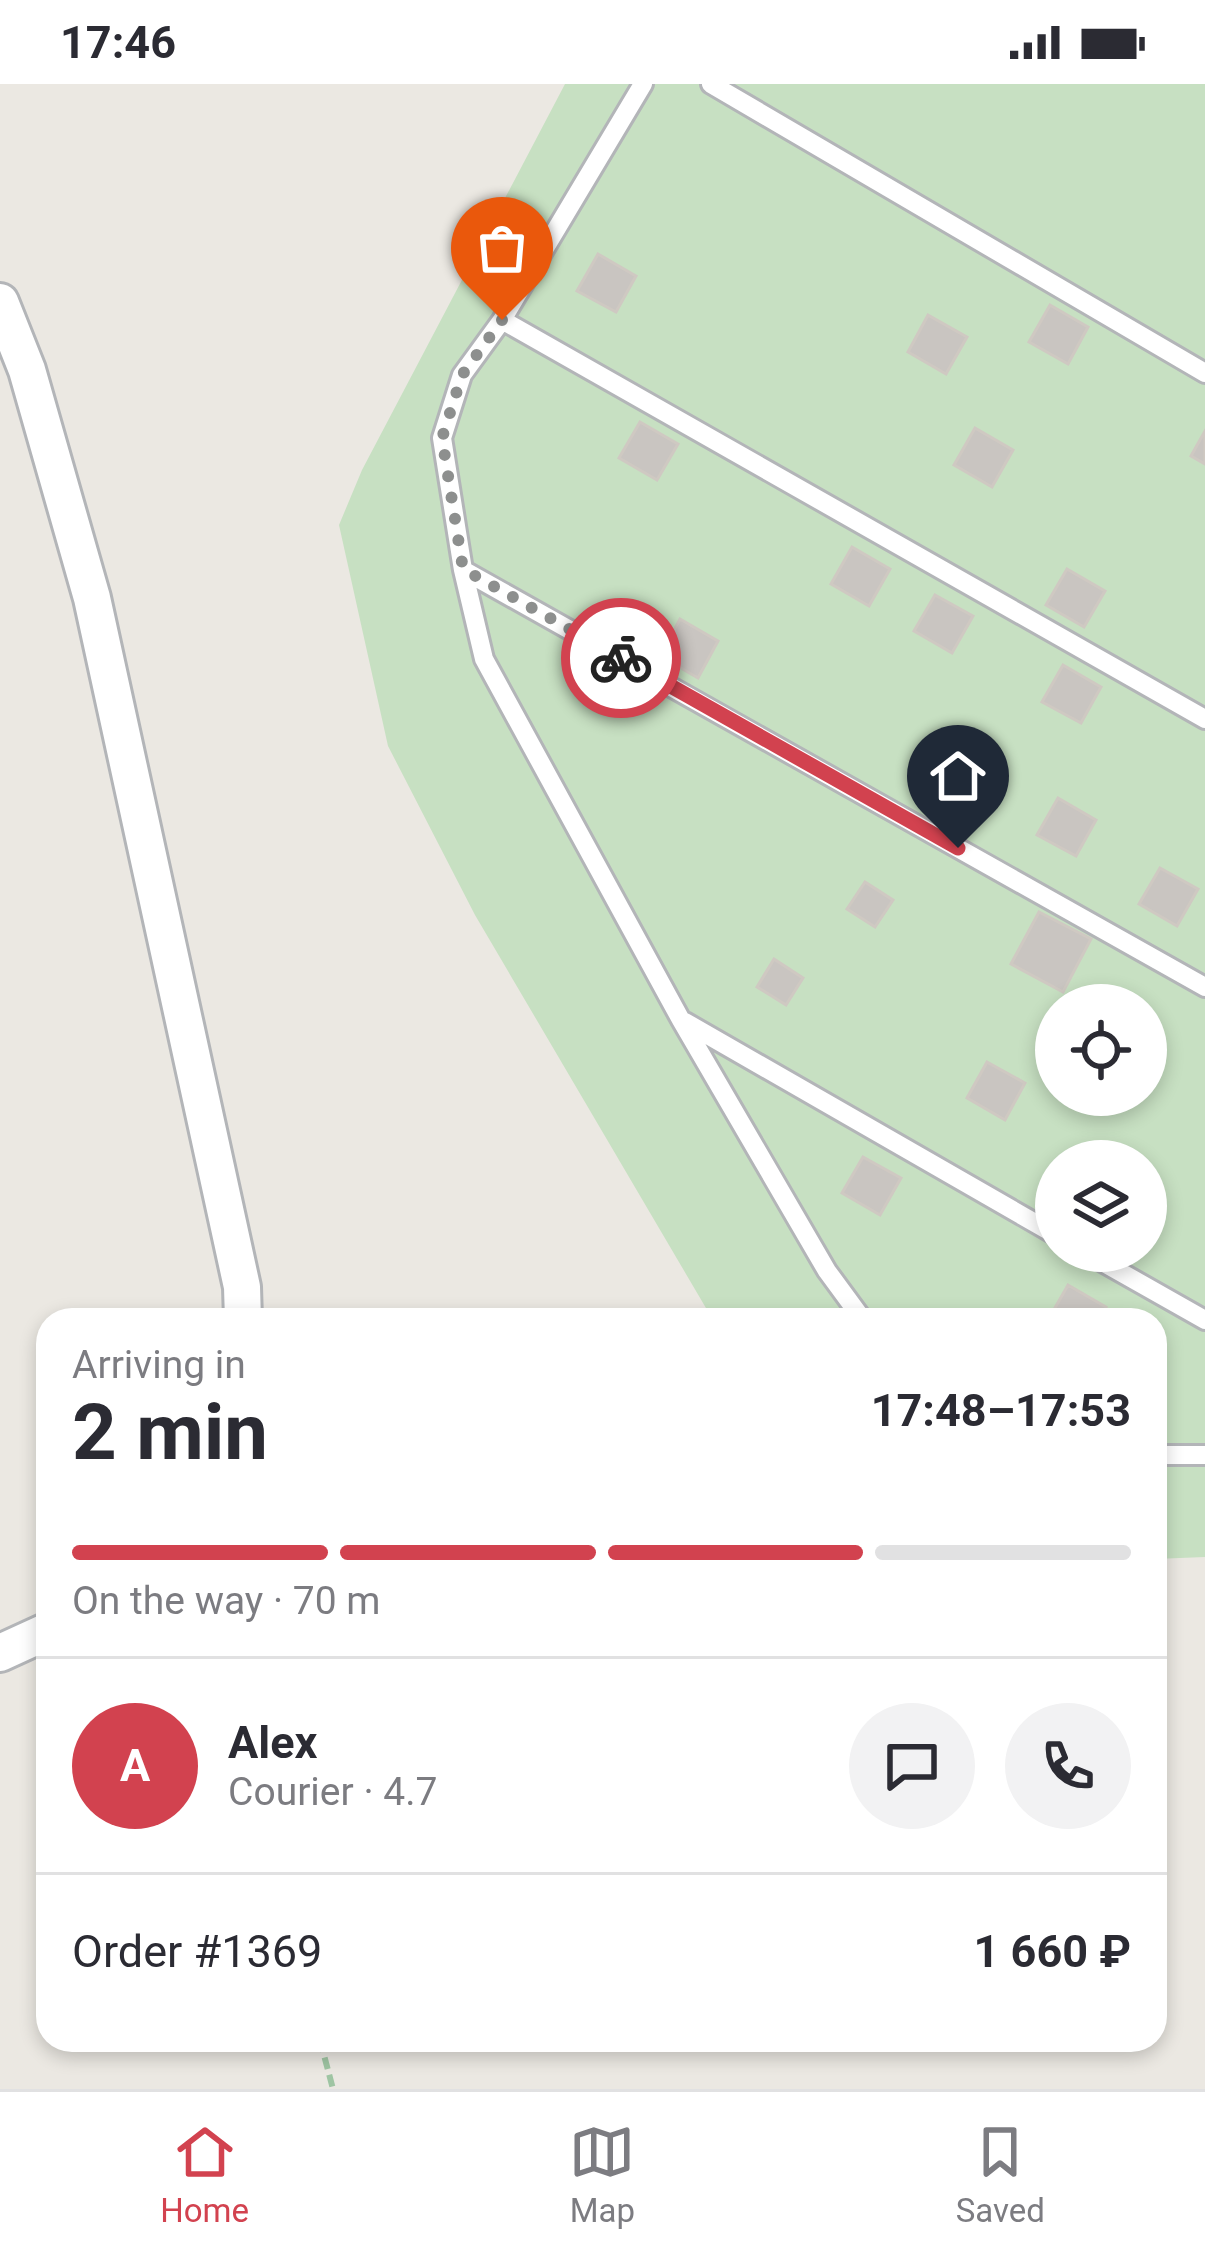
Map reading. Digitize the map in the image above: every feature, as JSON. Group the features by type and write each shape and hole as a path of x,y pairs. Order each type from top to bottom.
{"street":[{"path":"0,302 27,370 92,598 237,1264 242,1308"},
{"path":"0,1653 36,1636"}],"lane":[{"path":"643,84 502,320 462,375 442,438 463,569 484,659 681,1020 827,1271 854,1308"},
{"path":"711,84 1205,373"},
{"path":"502,320 1205,719"},
{"path":"463,569 1205,987"},
{"path":"681,1020 1035,1223"},
{"path":"1120,1272 1205,1320"},
{"path":"1167,1455 1205,1455"}],"path":[{"path":"323,2052 333,2089"}],"green space":[{"path":"565,84 1205,84 1205,1557 1167,1559 1167,1308 706,1308 475,915 388,746 339,525 362,470"}],"building":[{"path":"598,254 636,276 616,312 577,291"},
{"path":"1050,305 1088,327 1068,364 1029,342"},
{"path":"928,315 967,337 946,374 908,352"},
{"path":"640,422 678,444 657,480 619,458"},
{"path":"975,428 1013,450 992,487 954,465"},
{"path":"1205,431 1205,464 1191,456"},
{"path":"852,547 890,569 869,606 831,584"},
{"path":"1067,569 1105,591 1084,627 1046,605"},
{"path":"935,595 973,616 952,653 914,631"},
{"path":"680,619 718,641 698,678 660,656"},
{"path":"1063,665 1101,687 1081,723 1042,702"},
{"path":"1058,798 1096,820 1076,856 1037,835"},
{"path":"1160,868 1198,889 1177,926 1139,904"},
{"path":"865,882 893,900 875,927 847,909"},
{"path":"1039,912 1091,939 1067,984 1048,984 1011,964"},
{"path":"774,959 803,978 786,1005 757,987"},
{"path":"987,1062 1025,1083 1005,1120 967,1098"},
{"path":"863,1157 901,1178 880,1215 842,1193"},
{"path":"1068,1285 1106,1307 1105,1308 1055,1308"}],"way so far":[{"path":"502,320 462,375 442,438 463,569 621,658"}],"route":[{"path":"621,658 958,848"}]}
